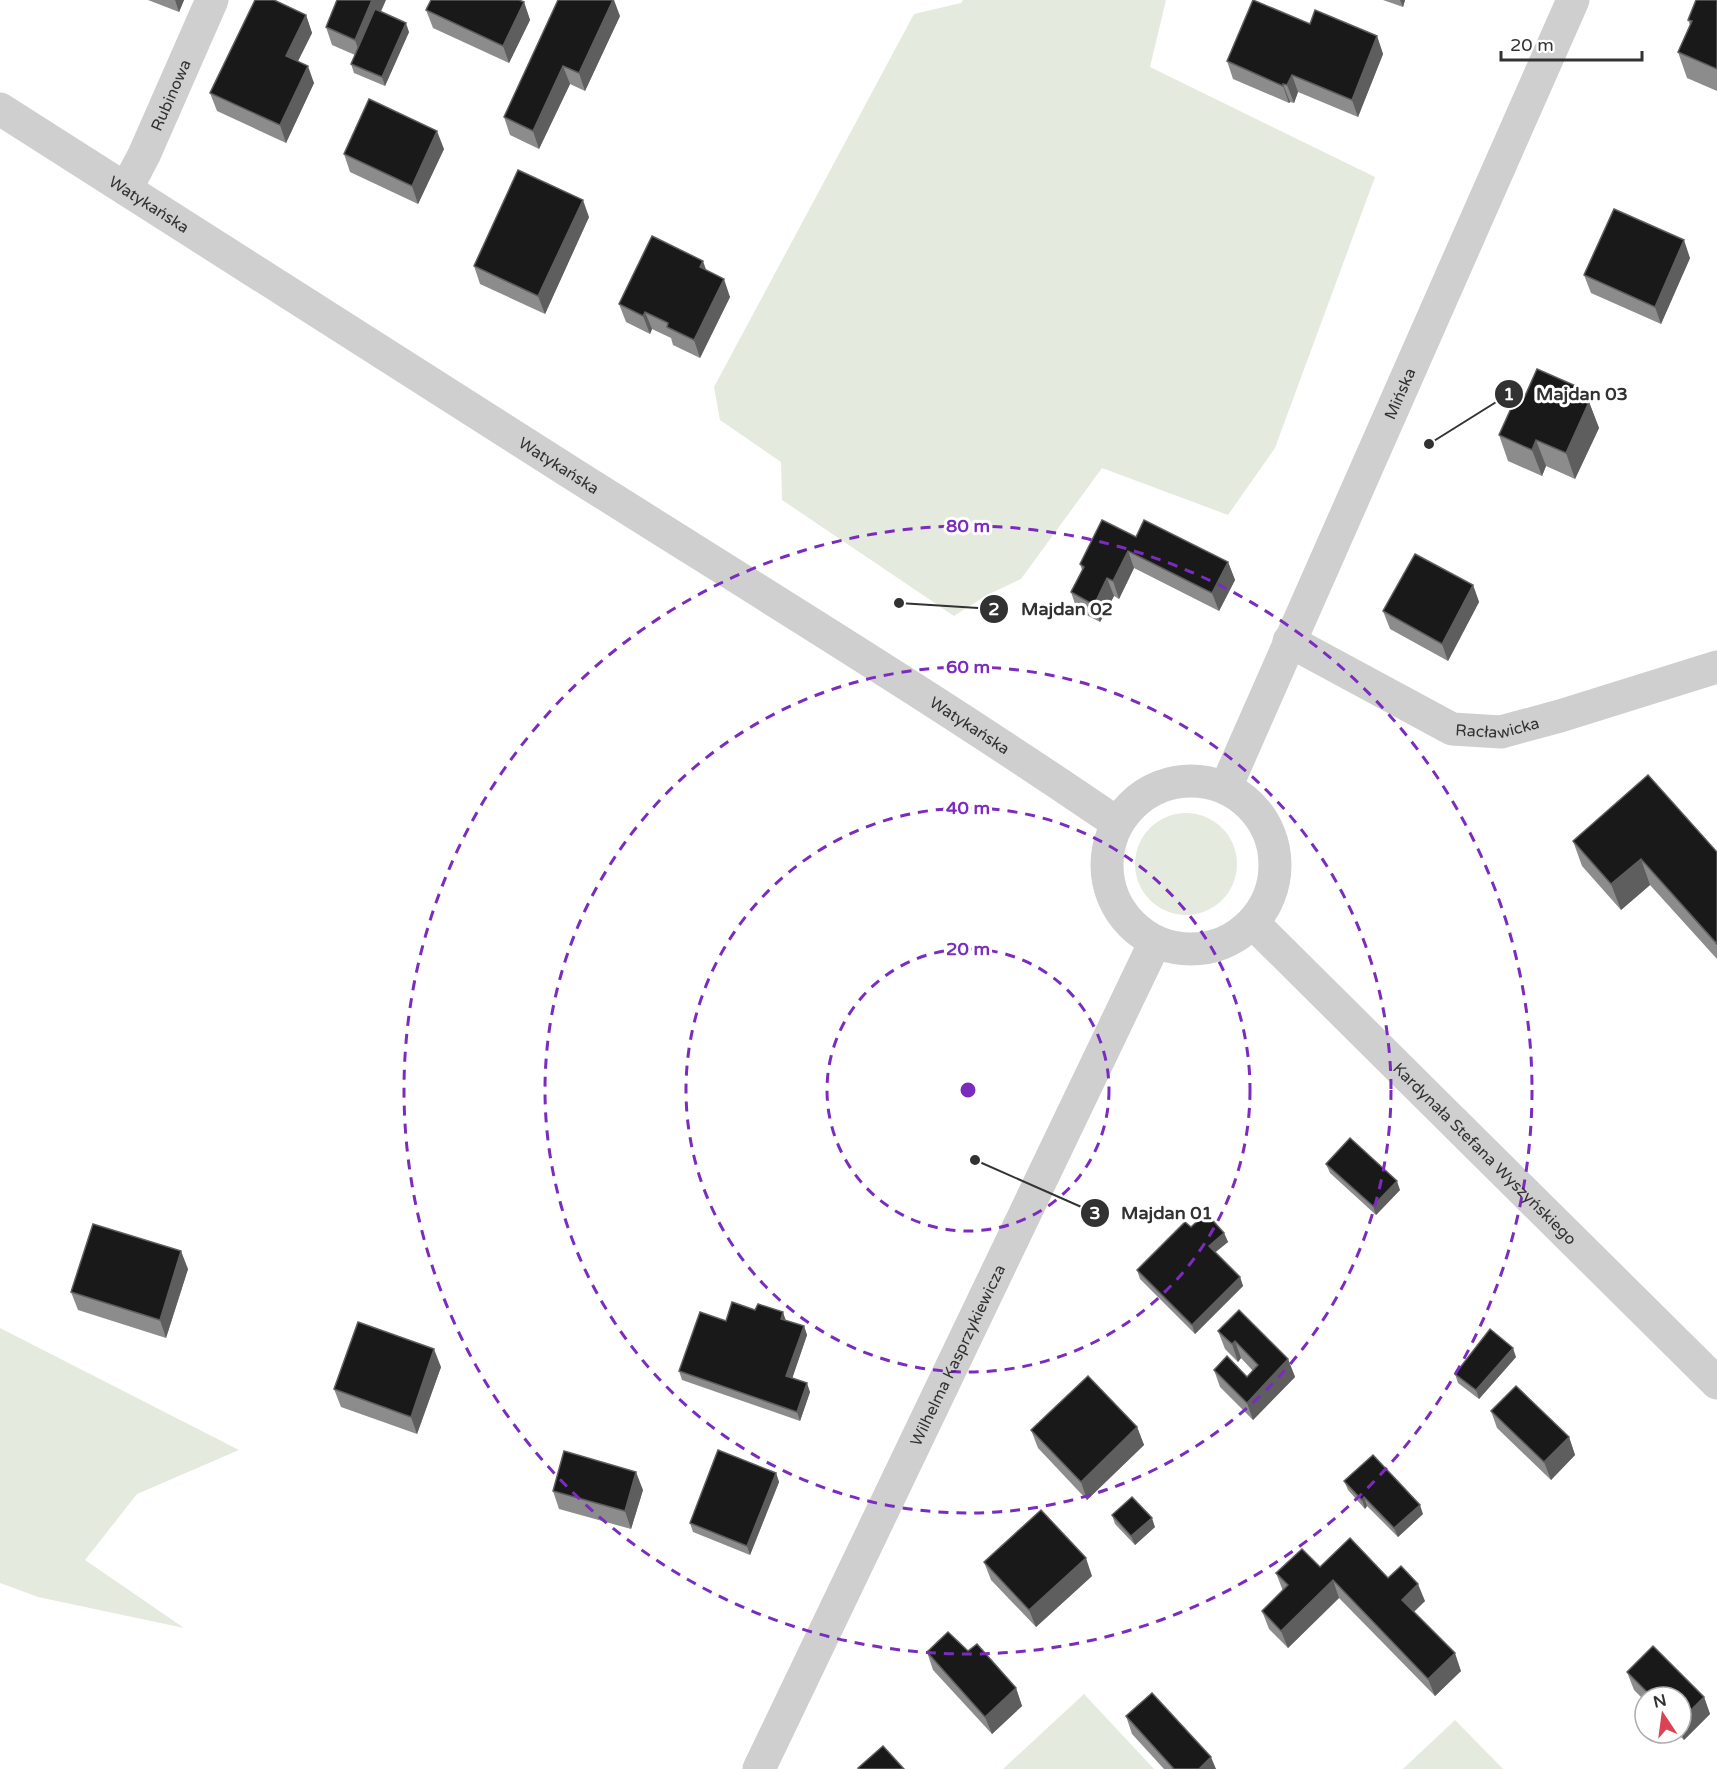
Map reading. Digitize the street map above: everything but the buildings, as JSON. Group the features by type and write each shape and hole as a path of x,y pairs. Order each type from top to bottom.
{"street":[{"name":"Rubinowa","path":"126,189 144,155 212,0"},
{"name":"Mińska","path":"1226,787 1573,0"},
{"name":"Watykańska","path":"0,109 309,308 868,660 1117,823"},
{"name":"Racławicka","path":"1290,641 1452,729 1502,732 1717,667"},
{"path":"1196,780 1226,787 1252,806 1270,832 1276,864 1270,896 1253,923 1232,939 1207,948 1180,949 1155,942 1132,925 1115,903 1107,877 1107,849 1117,823 1137,799 1164,784 1196,780"},
{"name":"Kardynała Stefana Wyszyńskiego","path":"1253,923 1717,1383"},
{"name":"Wilhelma Kasprzykiewicza","path":"759,1769 1155,942"}],"shaded area":[{"path":"963,0 1166,0 1150,67 1375,177 1275,448 1228,515 1102,468 1021,579 987,595 954,616 782,500 781,462 720,420 714,387 914,14 961,3"},
{"path":"1186,813 1205,817 1222,828 1233,845 1237,864 1233,883 1222,900 1205,911 1186,915 1167,911 1150,900 1139,883 1135,864 1139,845 1150,828 1167,817"},
{"path":"0,1328 239,1450 137,1494 85,1560 184,1628 38,1597 0,1583"},
{"path":"1084,1694 1154,1769 1003,1769"},
{"path":"1455,1720 1503,1769 1403,1769"}],"place":[{"name":"Majdan 03","path":"1429,444"},
{"name":"Majdan 02","path":"899,603"},
{"name":"Majdan 01","path":"975,1160"}]}
